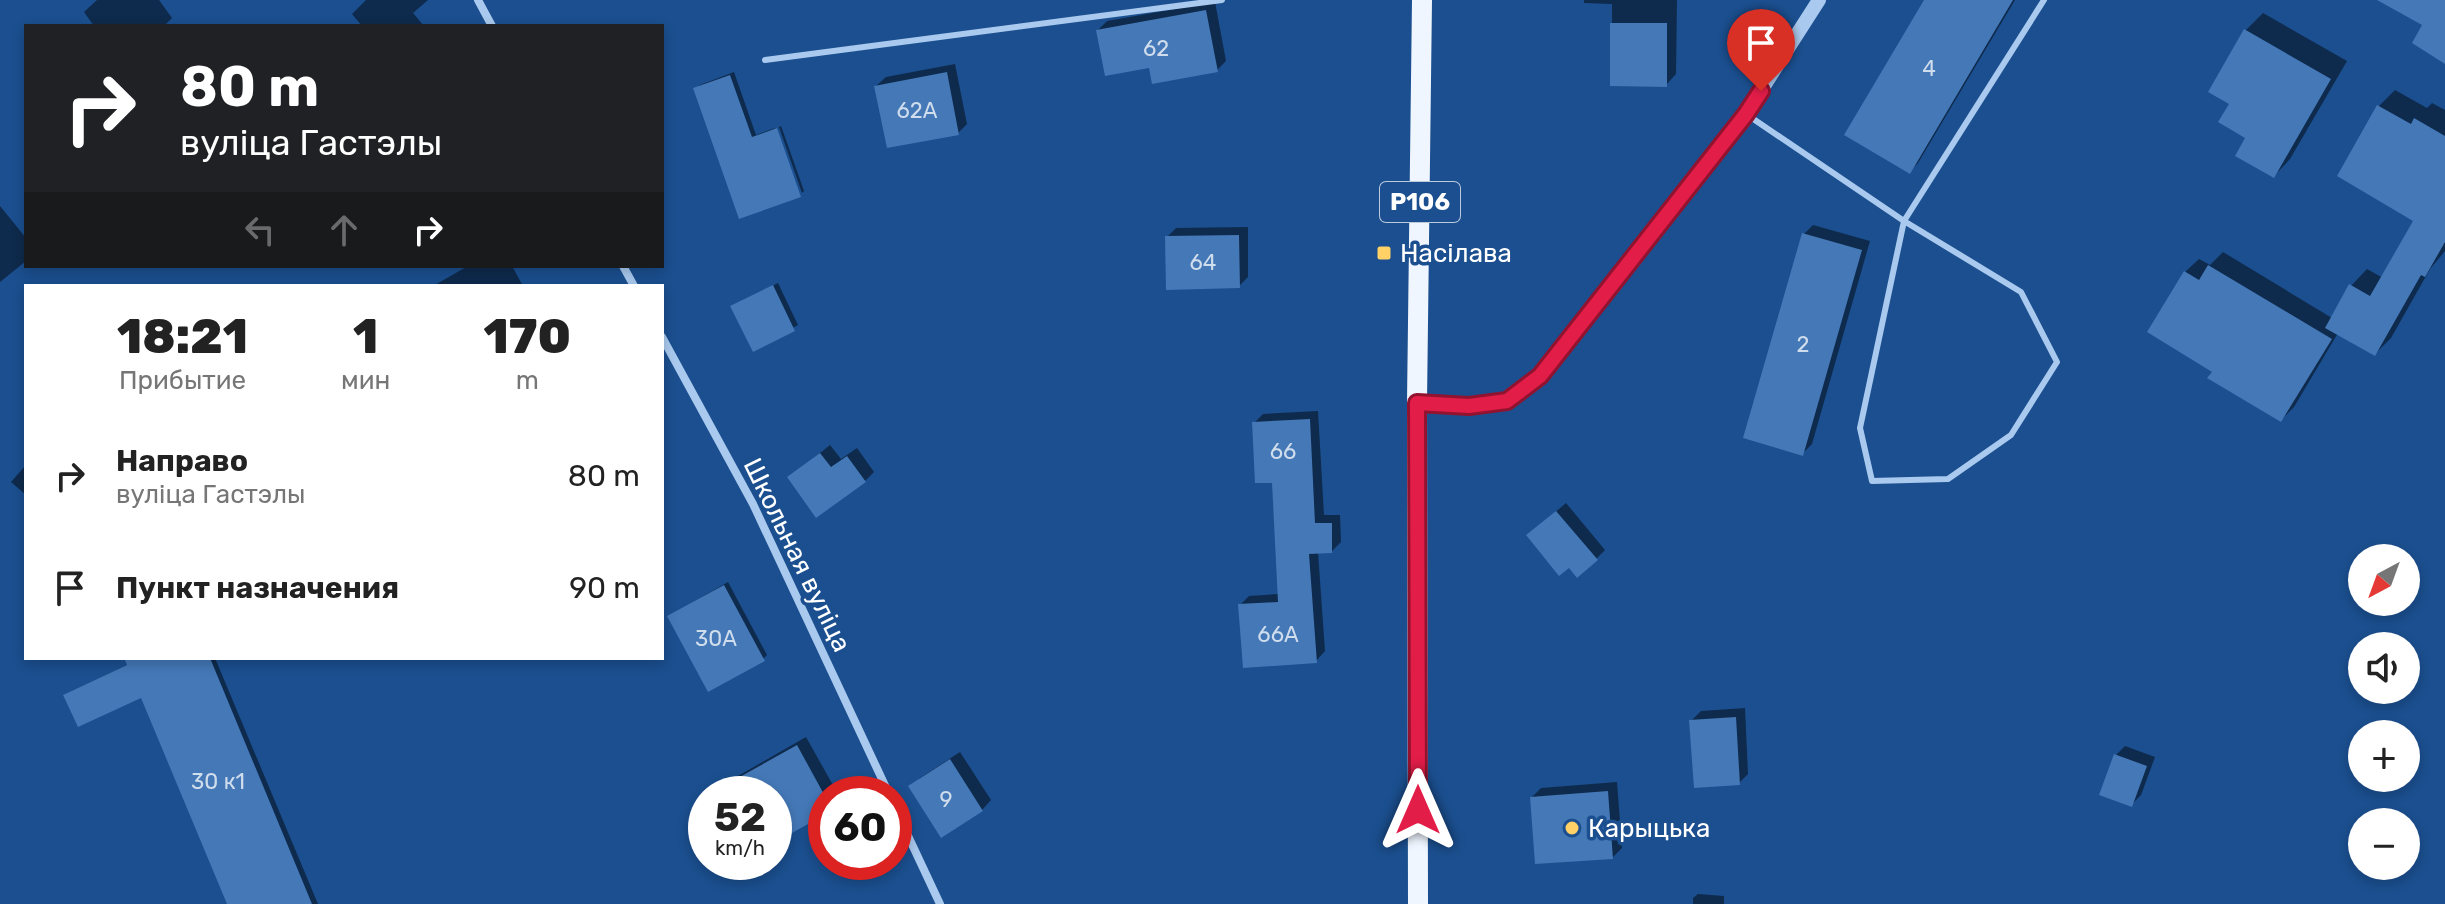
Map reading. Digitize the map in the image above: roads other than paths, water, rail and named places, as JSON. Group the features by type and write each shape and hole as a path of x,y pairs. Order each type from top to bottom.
{"main road":[{"name":"Р106","path":"1418,904 1417,403 1422,0"}],"street":[{"path":"478,0 491,24"},
{"path":"1417,403 1469,406 1507,401 1540,376 1746,114 1819,0"},
{"name":"Школьная вуліца","path":"664,341 753,504 881,776"},
{"path":"912,844 940,904"}],"lane":[{"path":"765,60 1222,0"},
{"path":"1746,114 1904,221 2021,292 2057,362 2011,435 1948,479 1872,481 1860,428 1904,221 2044,0"}],"place":[{"name":"Насілава","path":"1384,253"},
{"name":"Карыцька","path":"1572,828"}]}
